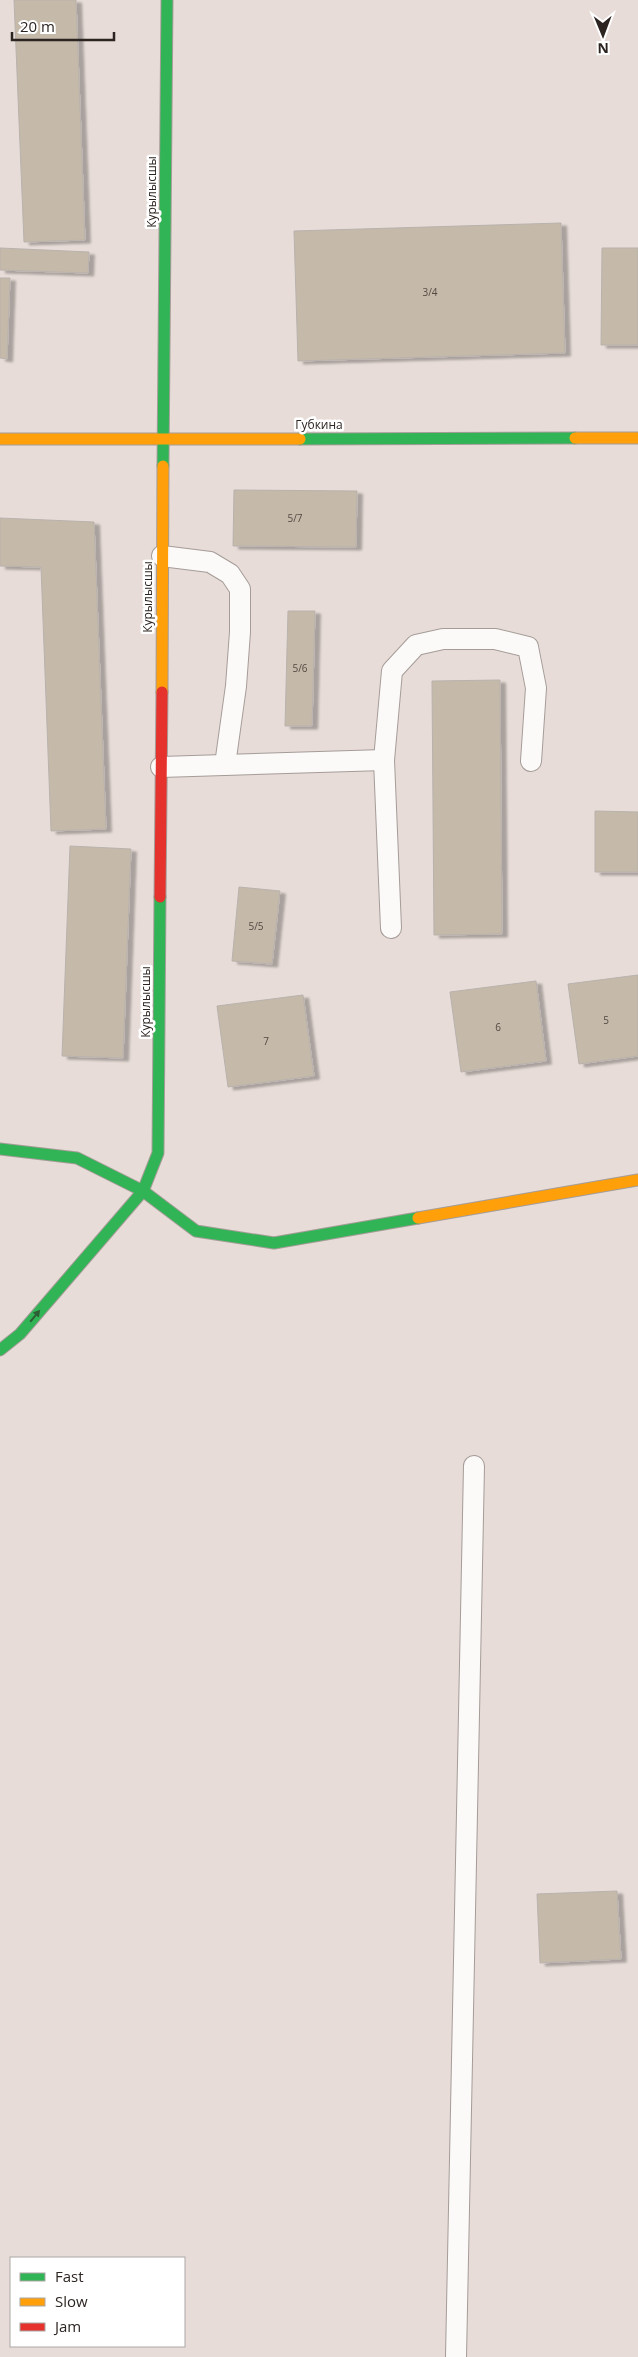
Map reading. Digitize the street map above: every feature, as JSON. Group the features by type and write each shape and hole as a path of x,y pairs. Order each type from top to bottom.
{"street":[{"name":"Курылысшы","path":"0,1350 20,1334 143,1190 158,1152 167,0"},
{"name":"Губкина","path":"0,439 638,438"},
{"path":"0,1149 77,1158 143,1190 196,1231 274,1243 638,1180"}],"lane":[{"path":"162,556 210,562 230,574 240,589 237,677 225,765"},
{"path":"391,928 384,760 392,671 416,645 443,640 495,638 528,646 536,688 531,761"},
{"path":"161,766 384,760"},
{"path":"456,2357 474,1466"}],"building":[{"path":"14,0 76,0 85,240 24,242"},
{"path":"561,223 565,353 298,361 294,231"},
{"path":"0,248 89,252 88,273 0,270"},
{"path":"602,248 638,248 638,345 601,345"},
{"path":"0,278 10,278 7,359 0,358"},
{"path":"234,490 357,491 356,547 233,546"},
{"path":"0,518 94,522 106,829 51,831 41,567 0,566"},
{"path":"288,611 315,611 312,726 285,726"},
{"path":"500,680 502,934 434,935 432,681"},
{"path":"595,811 638,812 638,872 595,872"},
{"path":"70,846 131,849 123,1058 62,1056"},
{"path":"239,887 280,891 272,964 232,961"},
{"path":"638,975 638,1056 579,1064 568,984"},
{"path":"536,981 546,1061 461,1072 450,992"},
{"path":"303,995 314,1076 228,1087 217,1006"},
{"path":"617,1891 621,1959 540,1963 537,1894"}],"traffic: fast":[{"path":"163,466 167,0"},
{"path":"300,439 575,438"},
{"path":"0,1350 20,1334 143,1191 158,1153 160,897"},
{"path":"0,1149 77,1158 143,1191 196,1231 274,1243 418,1218"}],"traffic: slow":[{"path":"575,438 638,438"},
{"path":"0,439 300,439"},
{"path":"162,692 163,466"},
{"path":"418,1218 638,1180"}],"traffic: jam":[{"path":"160,897 162,692"}]}
